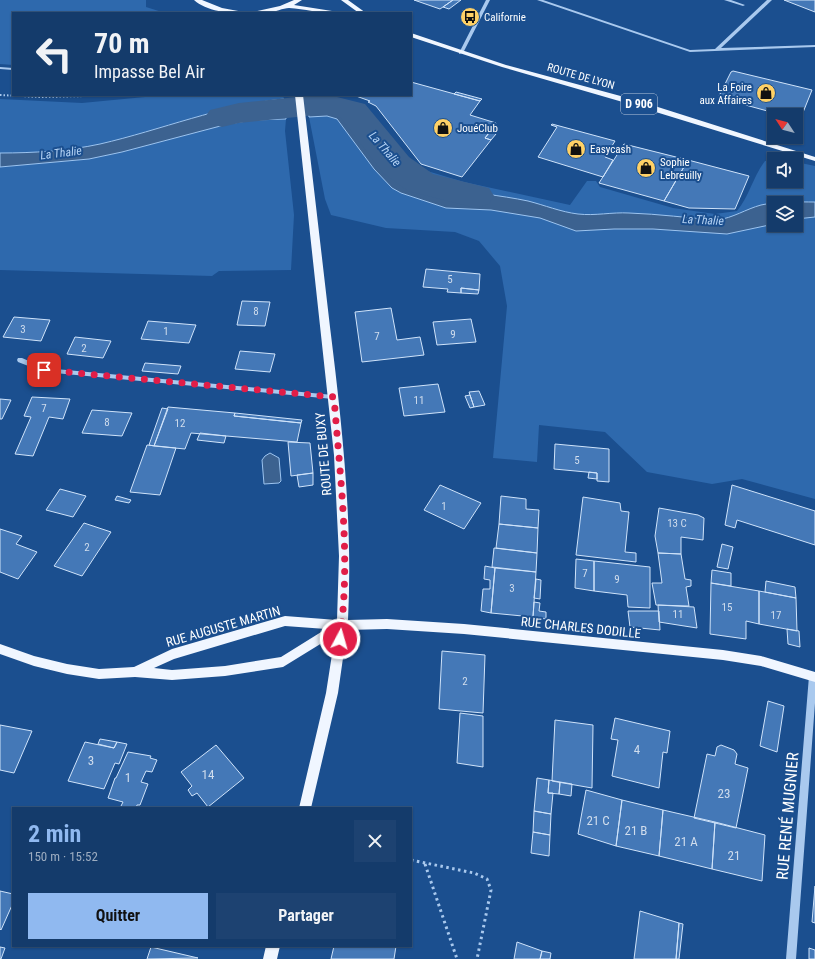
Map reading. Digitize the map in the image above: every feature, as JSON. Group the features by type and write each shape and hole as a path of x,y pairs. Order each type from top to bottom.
{"main road":[{"path":"197,0 210,7 229,12"},
{"path":"260,12 286,6 299,0"},
{"path":"344,0 362,12"},
{"path":"286,6 325,12"},
{"name":"ROUTE DE LYON","path":"412,35 461,53 636,103 815,159"},
{"name":"ROUTE DE BUXY","path":"299,96 334,397 345,531 346,564 342,625 337,667 306,807"},
{"name":"RUE AUGUSTE MARTIN","path":"135,672 172,654 285,621 342,625"},
{"name":"RUE CHARLES DODILLE","path":"342,625 387,624 464,629 723,655 761,661 814,676"},
{"name":"RUE AUGUSTE MARTIN","path":"0,649 34,661 99,674 135,672 172,675 225,672 282,662 342,625"},
{"path":"270,959 273,947"}],"street":[{"path":"461,53 488,0"},
{"path":"539,0 690,51 815,46"},
{"path":"726,0 743,5"},
{"path":"716,50 770,0"},
{"path":"0,68 12,69"},
{"path":"20,360 44,370 334,397"},
{"name":"RUE RENÉ MUGNIER","path":"791,959 814,676"}],"path":[{"path":"0,95 12,96"},
{"path":"20,96 87,96"},
{"path":"412,860 474,873 487,879 492,890 478,959"},
{"path":"425,863 457,959"}],"shaded area":[{"path":"0,0 146,0 146,7 162,12 12,12 12,65 0,64"},
{"path":"156,96 283,96 284,99 261,102 214,112 100,144 50,151 0,153 0,99 82,103"},
{"path":"327,116 337,119 374,169 401,193 414,167 464,182 570,205 587,181 596,181 600,187 673,208 715,214 737,211 745,200 765,161 767,161 767,188 803,188 803,163 815,166 815,499 742,479 712,484 647,472 605,432 539,425 537,462 493,458 507,306 500,266 479,241 455,232 386,228 331,215 325,199 309,117"},
{"path":"286,119 285,131 294,215 291,270 219,271 212,276 0,270 0,167 89,159 122,152 228,124 253,120"}],"water":[{"path":"284,99 286,119 253,120 228,124 122,152 89,159 0,167 0,153 50,151 100,144 214,112 261,102"},
{"path":"333,100 344,104 364,123 392,160 402,170 412,177 430,184 523,200 565,212 591,215 629,213 717,220 767,204 767,225 727,234 653,229 576,231 540,218 491,210 446,208 401,193 392,188 374,169 337,119 327,116 309,117 307,101"},
{"path":"803,202 815,202 815,217 803,218"},
{"path":"270,453 279,458 281,481 279,483 264,484 262,460"}],"building":[{"path":"414,0 453,0 440,9"},
{"path":"453,0 461,0 449,9 443,7"},
{"path":"784,0 815,0 815,12"},
{"name":"La Foire aux Affaires","path":"733,71 812,90 803,112 803,108 767,108 767,111 720,98 719,96 731,72"},
{"name":"JouéClub","path":"412,82 480,101 470,115 496,123 485,138 491,140 462,177 421,164 376,106 368,102 370,101 356,96 412,96"},
{"path":"456,92 482,99 480,101 454,94"},
{"name":"Easycash","path":"552,124 615,141 605,157 613,160 603,177 538,157 557,127 551,125"},
{"path":"490,132 496,134 491,140 485,138"},
{"name":"Sophie Lebreuilly","path":"624,144 688,160 664,201 599,183"},
{"path":"688,160 749,176 735,209 689,208 664,201"},
{"path":"426,269 480,274 479,290 461,288 461,293 447,292 448,289 423,287"},
{"path":"461,288 479,290 478,294 461,293"},
{"path":"242,301 270,302 265,326 237,325"},
{"path":"391,308 397,340 420,337 424,355 362,362 355,312"},
{"path":"14,317 50,320 41,341 3,337"},
{"path":"471,319 476,342 437,345 433,322"},
{"path":"148,321 196,325 189,343 141,339"},
{"path":"75,337 111,341 103,358 67,354"},
{"path":"240,351 275,354 270,372 235,369"},
{"path":"145,363 181,366 178,374 142,371"},
{"path":"438,384 445,412 404,416 399,388"},
{"path":"479,391 485,405 474,407 469,392"},
{"path":"470,395 474,407 470,408 465,396"},
{"path":"32,397 70,399 63,419 49,417 33,456 15,454 31,417 24,416"},
{"path":"0,399 11,400 2,419 0,419"},
{"path":"168,407 235,413 234,416 301,423 297,442 191,433 185,449 154,446"},
{"path":"162,408 168,409 154,446 149,445"},
{"path":"92,410 132,413 122,436 82,433"},
{"path":"235,413 302,420 301,423 234,416"},
{"path":"200,433 226,436 224,443 197,440"},
{"path":"288,442 310,443 313,473 291,476"},
{"path":"555,444 609,449 609,482 597,481 597,473 554,469"},
{"path":"147,445 176,448 160,495 130,492"},
{"path":"589,472 597,473 597,479 588,478"},
{"path":"313,473 313,485 299,487 297,475"},
{"path":"440,485 481,503 464,529 424,510"},
{"path":"732,485 815,511 815,545 737,520 735,528 725,525"},
{"path":"60,489 86,496 73,517 46,510"},
{"path":"117,496 131,500 129,503 115,500"},
{"path":"501,496 526,499 526,509 539,510 538,528 499,524"},
{"path":"583,497 620,503 621,511 629,512 625,552 636,553 636,562 576,555"},
{"path":"659,508 698,515 704,518 703,540 681,537 681,554 658,553 655,536"},
{"path":"84,523 111,532 82,576 54,566"},
{"path":"499,524 538,528 537,553 496,548"},
{"path":"0,529 22,536 16,544 37,552 18,579 0,572"},
{"path":"722,544 733,547 728,569 717,567"},
{"path":"494,548 537,553 536,572 492,567"},
{"path":"658,553 681,554 685,579 691,580 691,586 686,587 689,606 656,605 652,583 662,583"},
{"path":"576,559 594,561 594,591 575,588"},
{"path":"594,561 650,567 650,608 628,607 627,595 594,591"},
{"path":"485,566 495,568 491,613 481,611 483,589 490,589 490,580 484,579"},
{"path":"495,568 536,572 533,617 491,613"},
{"path":"712,570 731,573 731,586 711,583"},
{"path":"536,579 541,580 540,599 534,598"},
{"path":"766,581 795,587 796,598 765,592"},
{"path":"711,583 759,591 759,624 746,621 746,639 710,634"},
{"path":"759,591 796,598 797,631 759,624"},
{"path":"534,602 540,603 539,611 546,612 546,619 533,617"},
{"path":"658,605 694,607 697,628 659,622"},
{"path":"628,611 659,611 660,630 630,627"},
{"path":"787,629 799,631 800,647 788,644"},
{"path":"442,651 485,655 483,713 439,709"},
{"path":"768,701 784,706 777,752 760,746"},
{"path":"460,713 483,716 483,767 457,763"},
{"path":"615,718 670,731 667,753 663,752 659,788 612,776 618,740 611,739"},
{"path":"555,720 593,725 592,788 552,781"},
{"path":"0,725 32,731 14,773 0,770"},
{"path":"100,739 117,742 114,748 98,744"},
{"path":"85,742 114,748 117,742 127,744 119,764 115,763 104,789 68,781"},
{"path":"216,745 244,778 208,807 197,793 192,796 188,790 192,786 181,772"},
{"path":"721,745 734,750 737,754 735,764 748,768 736,828 694,818 707,754 715,756 717,747"},
{"path":"128,752 151,756 150,758 157,760 152,772 146,771 141,782 148,784 140,805 137,805 136,807 120,807 123,802 108,798"},
{"path":"537,778 549,780 548,793 553,793 551,814 534,811"},
{"path":"549,780 560,782 559,794 548,793"},
{"path":"560,782 572,784 571,796 559,794"},
{"path":"586,790 622,800 616,846 578,834"},
{"path":"622,800 663,810 659,856 616,846"},
{"path":"663,810 715,822 712,869 659,856"},
{"path":"534,811 551,814 550,835 533,832"},
{"path":"715,822 765,835 762,881 712,869"},
{"path":"533,832 550,835 549,856 531,853"},
{"path":"815,886 815,923 812,922"},
{"path":"0,891 12,894 12,905 1,930"},
{"path":"640,911 679,923 676,959 634,959"},
{"path":"679,923 683,924 679,959 676,959"},
{"path":"517,942 542,951 540,959 514,959"},
{"path":"0,947 5,948 1,959 0,959"},
{"path":"151,947 198,958 147,959"},
{"path":"334,947 396,947 394,959 331,959"},
{"path":"809,948 815,950 815,959 809,959"},
{"path":"542,951 551,953 550,959 540,959"}],"waterway":[{"name":"La Thalie","path":"222,117 239,113 325,104 353,111 396,165 421,183 476,196"}],"place":[{"name":"Californie","path":"470,17"},
{"name":"La Foire aux Affaires","path":"766,93"},
{"name":"JouéClub","path":"443,128"},
{"name":"Easycash","path":"576,149"},
{"name":"Sophie Lebreuilly","path":"646,168"}],"route":[{"path":"44,370 334,397 345,531 346,564 340,639"}]}
